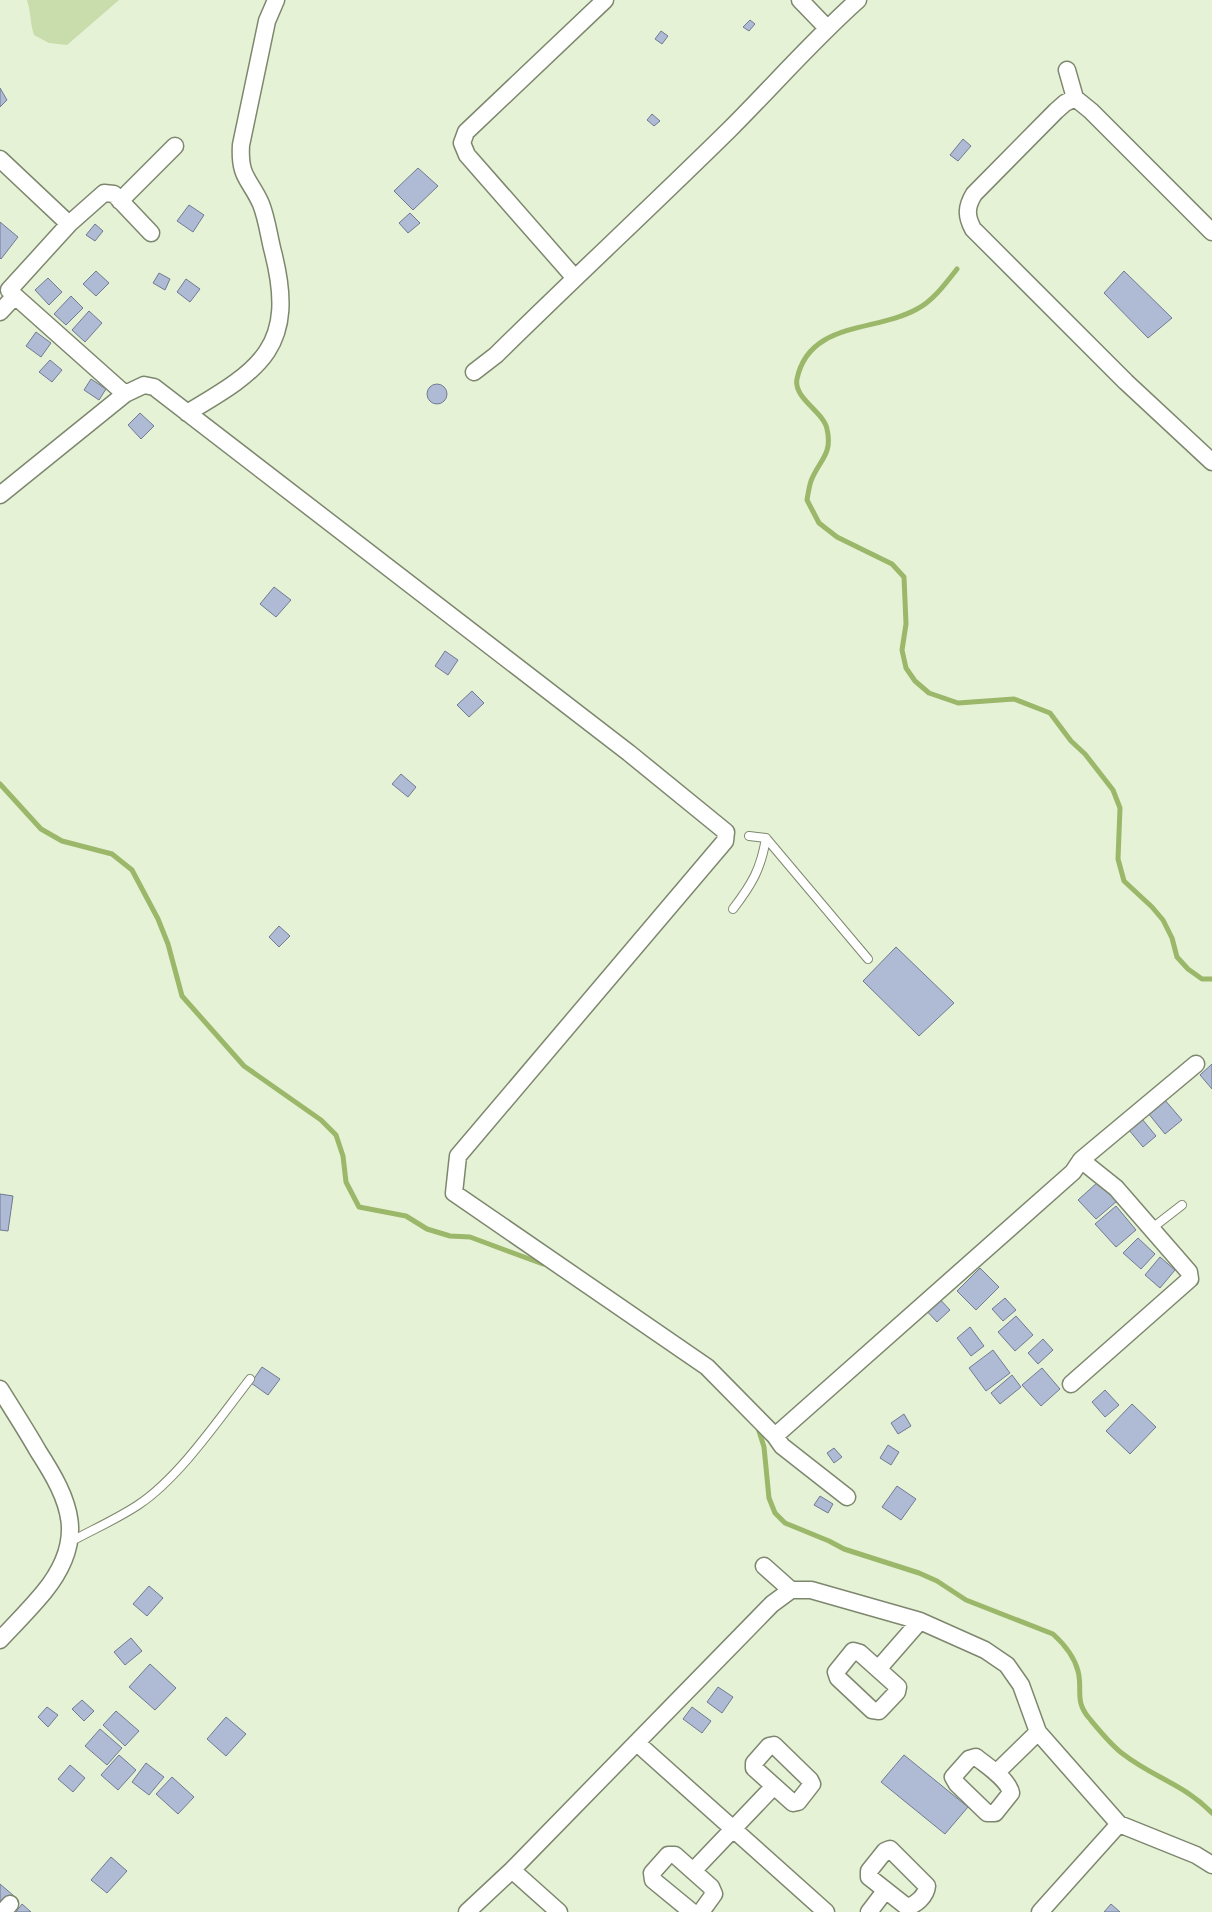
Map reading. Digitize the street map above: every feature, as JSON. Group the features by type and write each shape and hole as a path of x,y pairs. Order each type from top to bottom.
{"street":[{"path":"187,413 239,379 263,358 275,340 280,318 281,291 261,204 244,177 240,161 240,145 267,21 276,0"},
{"path":"574,277 467,155 462,143 466,132 605,0"},
{"path":"800,0 827,28"},
{"path":"474,372 496,355 574,277 768,92 827,28 858,0"},
{"path":"1067,70 1076,98 1212,232"},
{"path":"1076,98 1065,103 974,194 967,205 968,218 974,229 1103,360 1212,462"},
{"path":"120,201 174,146"},
{"path":"0,159 69,224"},
{"path":"0,312 8,289 69,224 104,193 114,194 151,233"},
{"path":"8,289 125,394"},
{"path":"0,496 125,394 144,385 154,387 622,747 731,834 458,1156 454,1193 707,1367 775,1436 782,1446 847,1497"},
{"path":"775,1436 1074,1172 1081,1160 1196,1064"},
{"path":"1071,1384 1190,1279 1189,1272 1116,1188 1081,1160"},
{"path":"0,1389 58,1482 70,1520 70,1542 62,1563 45,1591 0,1640"},
{"path":"764,1566 791,1590"},
{"path":"467,1912 512,1870 772,1604 791,1590 811,1590 920,1621 985,1650 1007,1665 1021,1685 1038,1732 1119,1824 1196,1856 1212,1866"},
{"path":"878,1668 920,1621"},
{"path":"996,1773 1038,1732"},
{"path":"637,1743 826,1912"},
{"path":"693,1871 774,1786"},
{"path":"1046,1910 1119,1824"},
{"path":"692,1912 653,1880 652,1873 668,1855 675,1855 711,1887 714,1894 701,1912"},
{"path":"512,1870 559,1912"},
{"path":"868,1912 885,1891"}],"lane":[{"path":"749,836 766,838 868,959"},
{"path":"733,909 754,881 763,858 766,838"},
{"path":"1151,1229 1182,1205"},
{"path":"70,1542 138,1505 157,1489 191,1455 250,1379"}],"green space":[{"path":"27,0 119,0 67,45 49,43 34,35"}],"building":[{"path":"750,20 755,24 749,31 743,27"},
{"path":"661,31 668,36 662,44 655,39"},
{"path":"0,88 7,100 0,107"},
{"path":"652,114 660,121 654,126 647,120"},
{"path":"963,139 971,146 958,161 950,155"},
{"path":"418,168 438,186 413,210 394,191"},
{"path":"189,205 204,215 193,232 177,221"},
{"path":"410,213 420,223 408,233 399,223"},
{"path":"0,222 18,237 1,259 0,258"},
{"path":"95,224 103,231 95,241 86,235"},
{"path":"96,271 109,283 96,296 83,284"},
{"path":"1124,271 1172,318 1148,338 1104,293"},
{"path":"159,273 170,279 165,290 153,283"},
{"path":"48,278 62,292 49,305 35,290"},
{"path":"186,279 200,289 190,302 177,292"},
{"path":"71,296 83,308 66,325 54,314"},
{"path":"89,311 102,323 85,342 72,330"},
{"path":"36,332 51,343 41,357 26,346"},
{"path":"50,360 62,370 52,382 39,372"},
{"path":"91,379 106,389 99,400 84,390"},
{"path":"437,384 444,387 447,394 444,401 437,404 430,401 427,394 430,387"},
{"path":"140,413 154,426 141,439 128,425"},
{"path":"274,587 291,600 276,617 260,604"},
{"path":"445,651 458,660 448,675 435,666"},
{"path":"472,691 484,703 469,717 457,705"},
{"path":"401,774 416,787 408,797 392,784"},
{"path":"279,926 290,936 279,947 269,937"},
{"path":"896,947 954,1003 919,1036 863,981"},
{"path":"1212,1064 1212,1089 1200,1075"},
{"path":"1164,1099 1182,1120 1165,1134 1148,1113"},
{"path":"1142,1119 1156,1136 1143,1147 1129,1130"},
{"path":"1099,1181 1117,1201 1096,1219 1078,1200"},
{"path":"0,1194 13,1196 8,1231 0,1230"},
{"path":"1116,1206 1136,1230 1116,1247 1095,1224"},
{"path":"1138,1238 1155,1254 1141,1269 1123,1253"},
{"path":"1160,1257 1175,1270 1160,1288 1145,1275"},
{"path":"980,1268 999,1287 976,1310 957,1291"},
{"path":"936,1295 950,1310 937,1322 923,1307"},
{"path":"1005,1298 1016,1310 1003,1321 992,1309"},
{"path":"1016,1316 1033,1335 1015,1351 998,1332"},
{"path":"970,1327 984,1346 971,1356 957,1338"},
{"path":"1043,1339 1053,1350 1038,1364 1028,1353"},
{"path":"993,1350 1010,1373 986,1391 969,1368"},
{"path":"262,1367 280,1379 268,1395 251,1383"},
{"path":"1042,1368 1060,1389 1041,1406 1022,1385"},
{"path":"1012,1375 1021,1387 1000,1404 991,1393"},
{"path":"1105,1390 1119,1405 1105,1417 1092,1402"},
{"path":"1132,1404 1156,1427 1130,1454 1106,1431"},
{"path":"904,1414 911,1426 898,1434 891,1423"},
{"path":"888,1445 899,1452 891,1465 880,1458"},
{"path":"834,1448 842,1457 834,1463 827,1453"},
{"path":"897,1486 916,1499 901,1520 882,1507"},
{"path":"820,1496 833,1504 828,1513 814,1505"},
{"path":"149,1586 163,1598 147,1616 133,1604"},
{"path":"131,1638 142,1651 125,1665 114,1652"},
{"path":"150,1664 176,1688 155,1710 129,1687"},
{"path":"718,1687 733,1697 722,1713 707,1702"},
{"path":"82,1700 94,1711 84,1721 72,1709"},
{"path":"47,1707 58,1715 48,1727 38,1717"},
{"path":"692,1707 711,1721 702,1733 683,1719"},
{"path":"116,1711 139,1731 125,1746 103,1725"},
{"path":"226,1717 246,1734 226,1756 207,1739"},
{"path":"100,1729 122,1748 107,1765 85,1746"},
{"path":"119,1755 136,1770 118,1790 101,1775"},
{"path":"904,1755 968,1807 945,1834 881,1782"},
{"path":"146,1763 164,1777 149,1795 132,1782"},
{"path":"70,1765 85,1778 73,1792 58,1779"},
{"path":"172,1777 194,1797 178,1814 156,1794"},
{"path":"111,1857 127,1871 107,1893 91,1880"},
{"path":"0,1884 14,1896 0,1912"},
{"path":"22,1904 31,1912 16,1912"},
{"path":"1111,1904 1120,1912 1104,1912"}],"waterway":[{"path":"957,269 939,291 923,306 901,316 829,337 815,347 804,360 797,379 797,386 804,399 825,423 828,438 827,451 811,481 807,500 819,523 837,537 892,564 904,577 906,624 902,650 906,668 915,681 929,693 958,703 1014,699 1050,713 1071,741 1085,754 1113,790 1120,808 1118,859 1124,881 1163,920 1172,938 1177,957 1188,969 1202,979 1212,979"},
{"path":"0,784 41,829 62,841 112,854 132,870 158,919 168,944 182,996 244,1066 321,1120 336,1135 343,1156 346,1182 359,1207 406,1216 427,1229 450,1236 470,1237 543,1264"},
{"path":"758,1428 764,1447 769,1498 775,1513 785,1523 844,1549 919,1573 937,1581 966,1600 1053,1634 1074,1660 1078,1671 1080,1700 1084,1712 1105,1737 1135,1762 1191,1795 1212,1813"}]}
